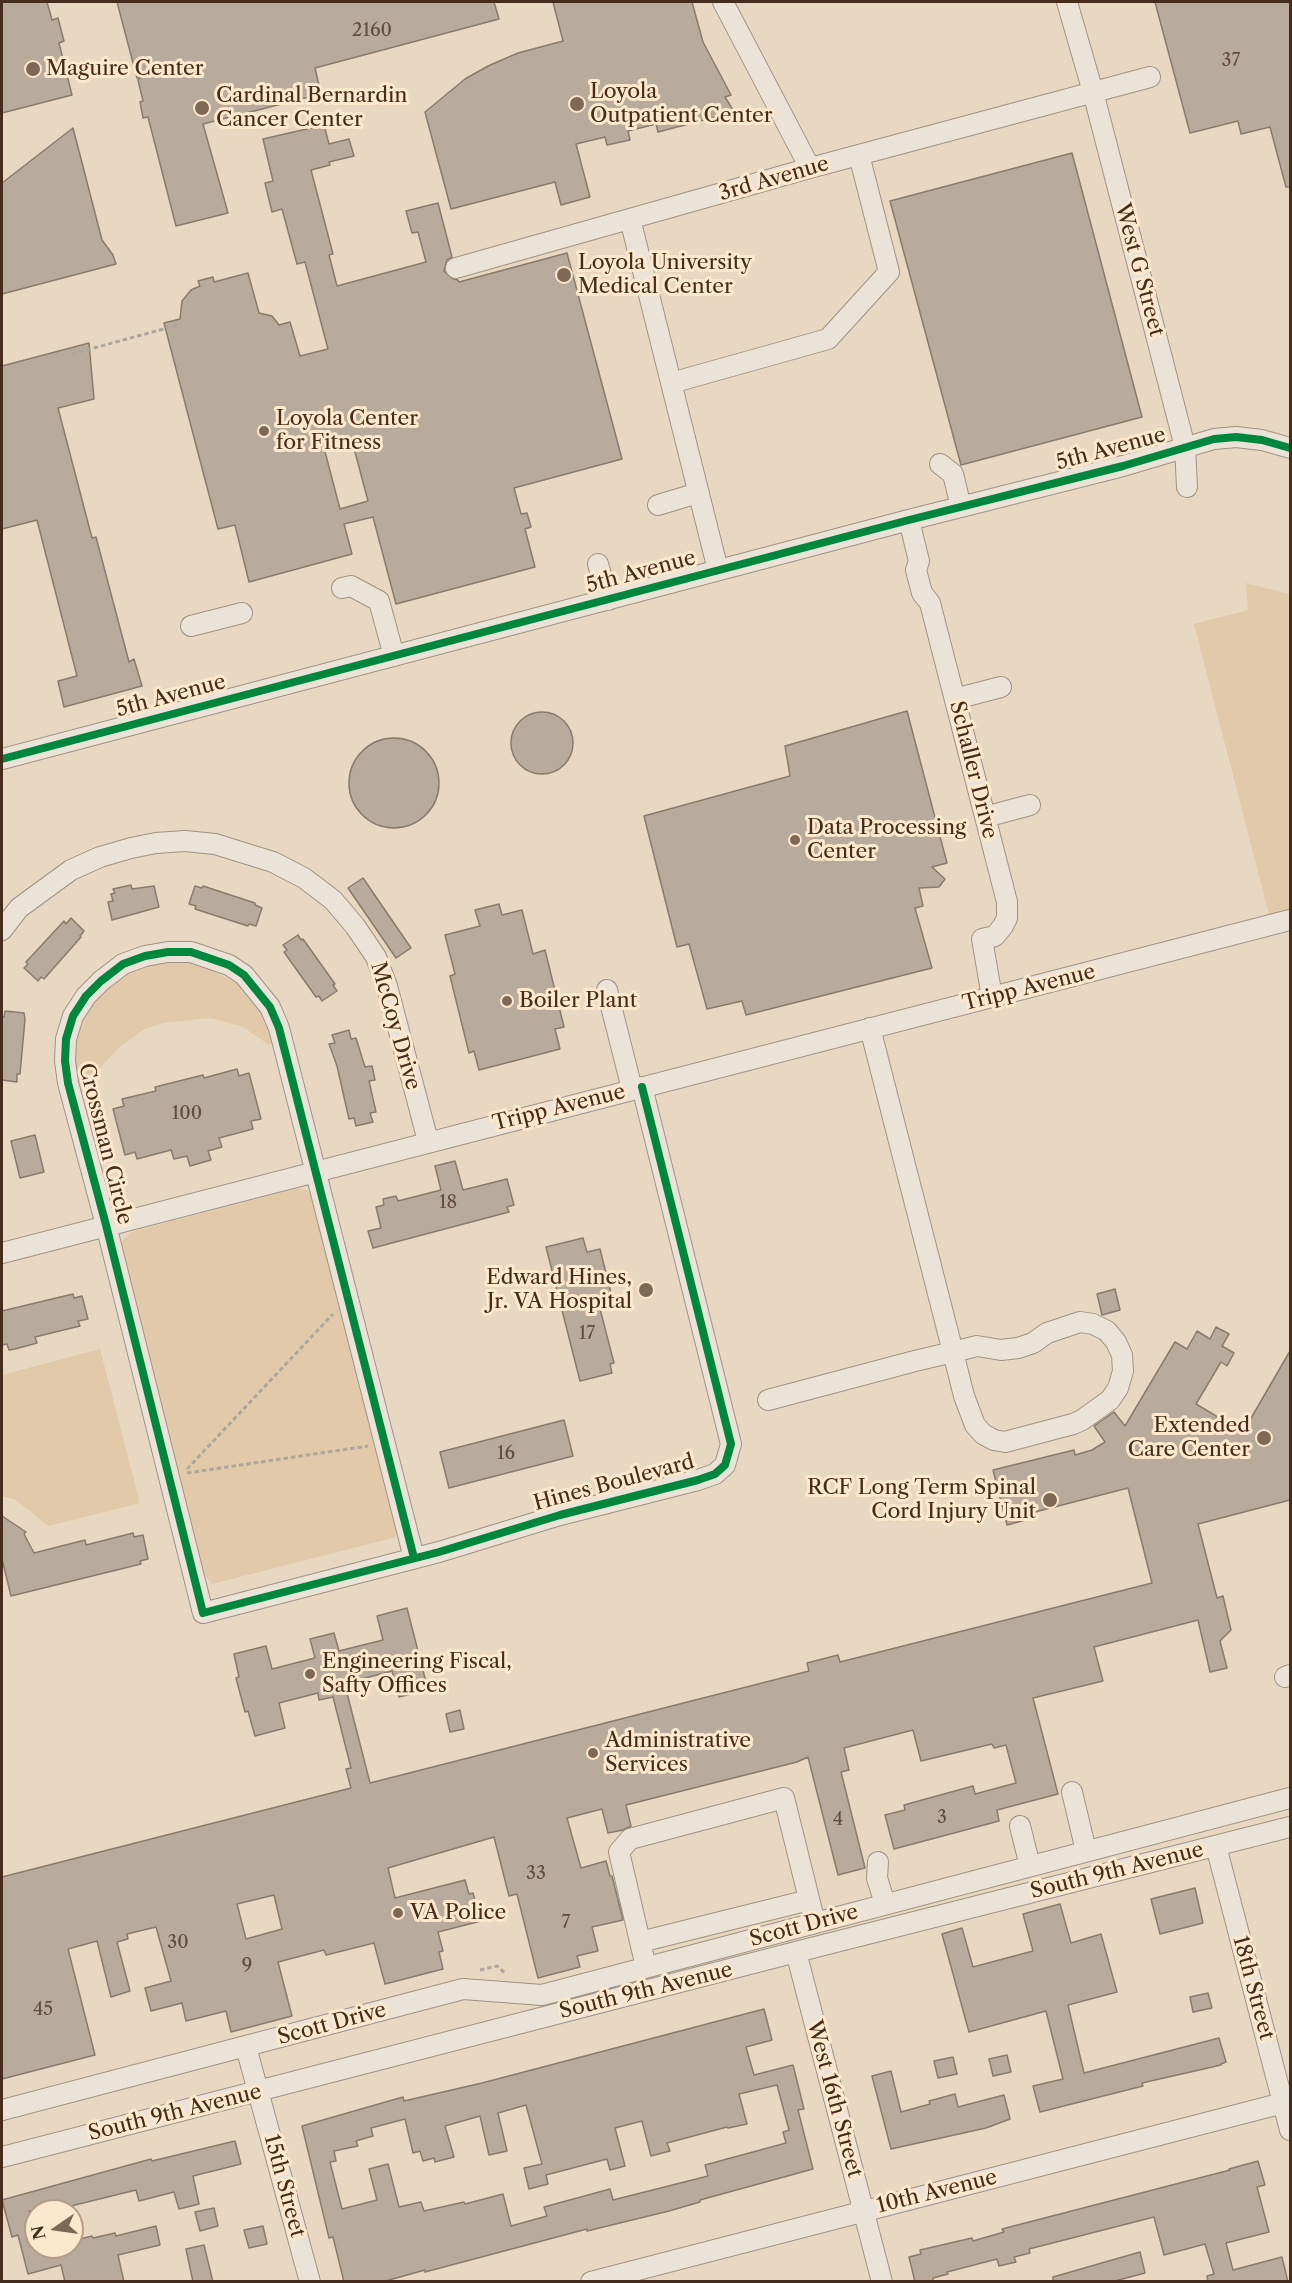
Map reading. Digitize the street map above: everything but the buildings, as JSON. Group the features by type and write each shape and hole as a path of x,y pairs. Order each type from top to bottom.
{"street":[{"path":"723,2 810,168"},
{"name":"West G Street","path":"1067,2 1093,92 1185,447 1187,487"},
{"name":"3rd Avenue","path":"456,268 810,168 1150,77"},
{"path":"671,383 828,339 889,272 859,155"},
{"path":"630,219 718,570"},
{"name":"5th Avenue","path":"2,759 909,520 1123,466 1185,447 1236,437 1262,440 1290,448"},
{"path":"659,511 700,499"},
{"name":"Schaller Drive","path":"909,520 919,561 916,570 922,593 930,603 1008,910 1007,918 989,937 998,995"},
{"path":"598,564 608,600"},
{"path":"342,588 351,586 379,601 394,656"},
{"path":"191,626 242,613"},
{"path":"955,699 1001,687"},
{"path":"985,817 1030,805"},
{"name":"McCoy Drive","path":"2,930 19,908 71,870 100,857 131,848 185,841 215,844 273,862 304,878 333,900 356,926 376,957 387,986 428,1142"},
{"name":"Tripp Avenue","path":"2,1252 1290,920"},
{"name":"Crossman Circle","path":"203,1613 68,1083 65,1060 66,1039 73,1016 86,996 100,981 123,964 145,956 168,952 191,952 212,958 244,975 270,1007 279,1028 414,1558"},
{"name":"Hines Boulevard","path":"203,1613 414,1558 560,1515 698,1480 715,1473 725,1465 731,1444 637,1088 607,990"},
{"path":"768,1400 953,1352 977,1346 1001,1350 1018,1348 1033,1343 1047,1333 1080,1322 1094,1324 1107,1331 1116,1342 1122,1355 1123,1371 1118,1388 1110,1400 1082,1420 1005,1442 982,1434 975,1425 969,1413 953,1352 870,1028"},
{"path":"1072,1792 1086,1851"},
{"path":"646,1967 619,1852 630,1839 784,1798 815,1923"},
{"name":"Scott Drive","path":"2,2110 463,1989 542,1995 1290,1798"},
{"path":"1020,1826 1030,1866"},
{"name":"South 9th Avenue","path":"2,2157 1290,1827"},
{"name":"18th Street","path":"1216,1846 1290,2130"},
{"path":"878,1862 877,1878 885,1904"},
{"path":"640,1942 809,1900"},
{"name":"West 16th Street","path":"796,1952 882,2282"},
{"name":"15th Street","path":"246,2047 310,2282"},
{"name":"10th Avenue","path":"591,2282 1283,2103"}],"path":[{"path":"72,354 178,325"},
{"path":"340,1306 183,1473 376,1445"}],"shaded area":[{"path":"1246,583 1290,594 1290,910 1269,915 1194,624 1248,610"},
{"path":"179,961 210,969 237,984 259,1008 273,1043 269,1045 243,1027 211,1018 163,1023 145,1029 122,1045 98,1070 79,1095 73,1049 81,1020 96,995 121,975 151,964"},
{"path":"298,1188 311,1192 399,1531 394,1538 212,1584 204,1575 121,1250 122,1241 131,1232"},
{"path":"100,1349 140,1503 48,1526 16,1500 2,1496 2,1375"}],"cycle path":[{"path":"2,759 909,520 1123,466 1214,439 1236,437 1262,440 1290,448"},
{"path":"414,1558 279,1028 270,1007 244,975 229,965 191,952 168,952 145,956 123,964 86,996 73,1016 66,1039 65,1061 68,1083 203,1613 439,1552 560,1515 698,1480 715,1474 725,1465 731,1444 642,1087"}],"place":[{"name":"Maguire Center","path":"33,69"},
{"name":"Loyola Outpatient Center","path":"577,104"},
{"name":"Cardinal Bernardin Cancer Center","path":"202,108"},
{"name":"Loyola University Medical Center","path":"564,275"},
{"name":"Loyola Center for Fitness","path":"264,431"},
{"name":"Data Processing Center","path":"795,840"},
{"name":"Boiler Plant","path":"507,1001"},
{"name":"Edward Hines, Jr. VA Hospital","path":"646,1290"},
{"name":"Extended Care Center","path":"1264,1438"},
{"name":"RCF Long Term Spinal Cord Injury Unit","path":"1050,1500"},
{"name":"Engineering Fiscal, Safty Offices","path":"310,1674"},
{"name":"Administrative Services","path":"593,1753"},
{"name":"VA Police","path":"398,1913"}]}
